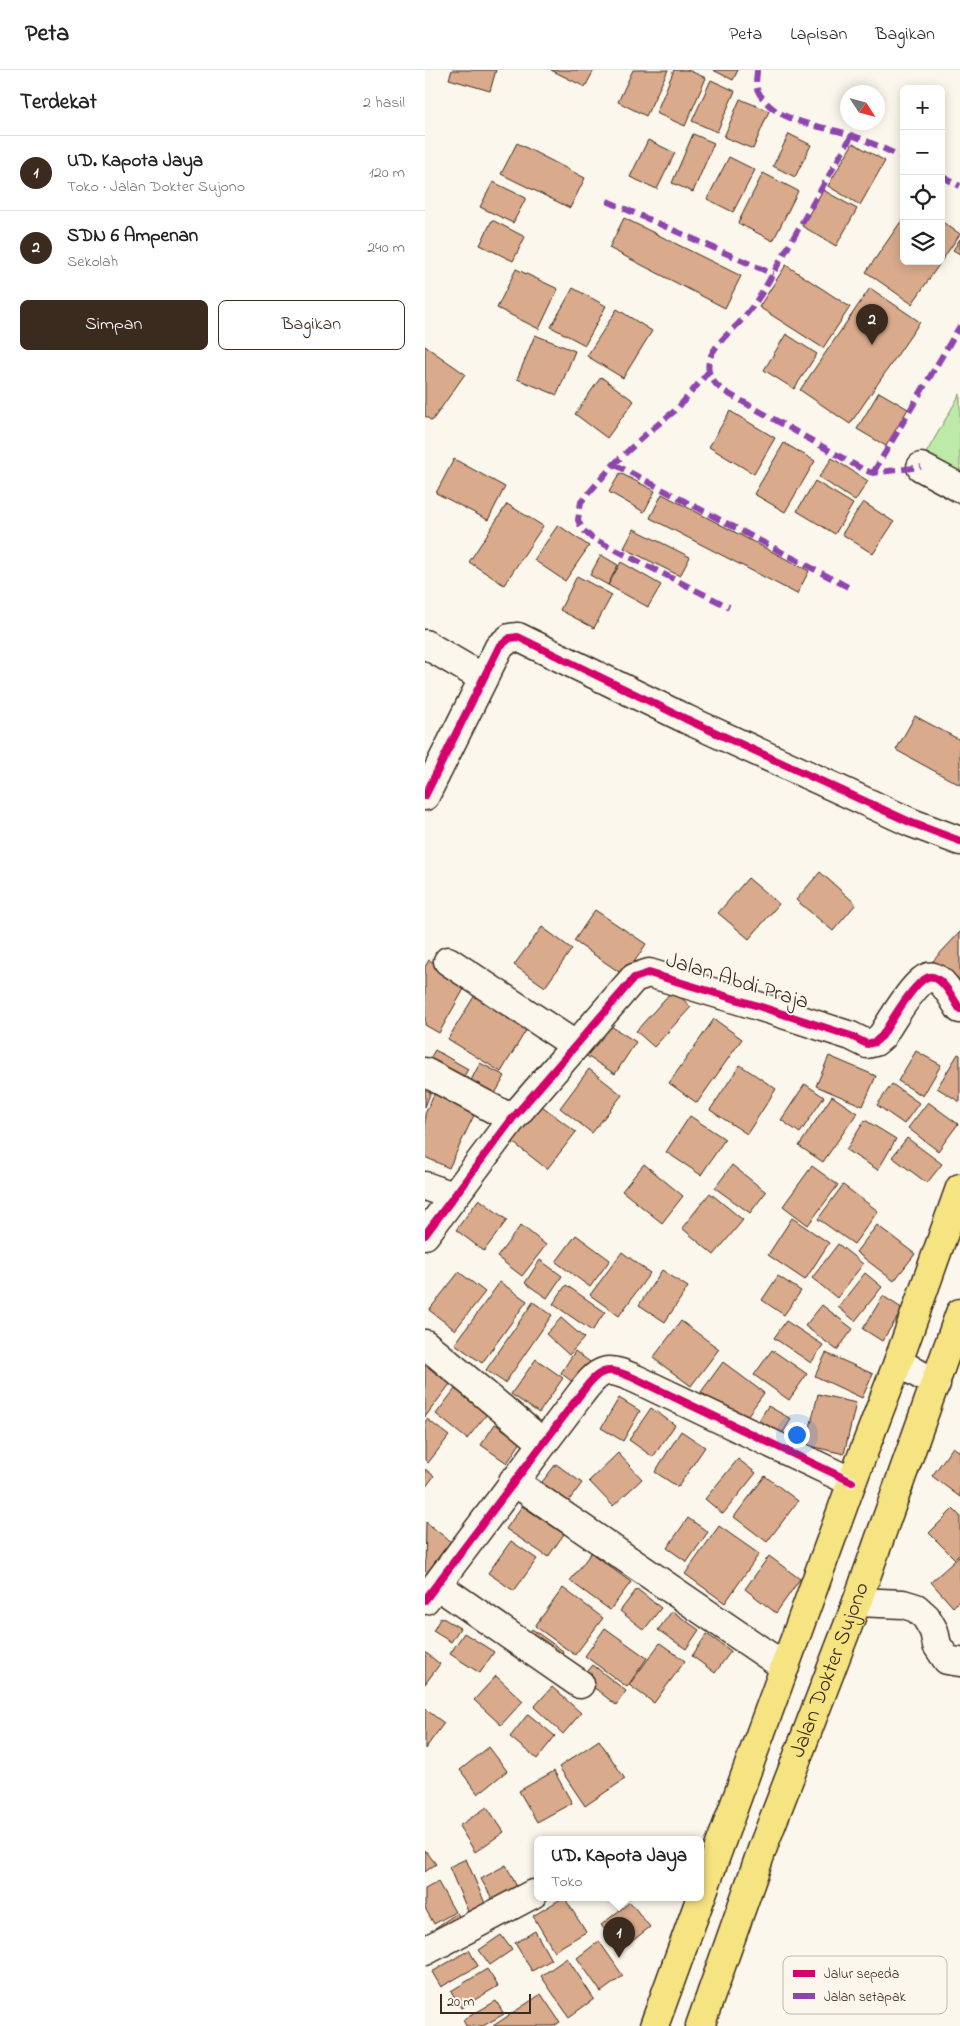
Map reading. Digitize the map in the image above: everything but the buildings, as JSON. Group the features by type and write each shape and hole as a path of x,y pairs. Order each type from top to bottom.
{"highway":[{"path":"704,1887 852,1482 898,1362 960,1188"},
{"name":"Jalan Dokter Sujono","path":"699,2026 764,1844 857,1602 960,1313"},
{"path":"653,2026 699,1901"}],"street":[{"path":"921,467 960,488"},
{"path":"425,796 499,647 510,638 518,637 686,719 912,823 960,841"},
{"path":"425,644 483,678"},
{"path":"448,960 575,1046"},
{"name":"Jalan Abdi Praja","path":"425,1235 512,1119 634,978 649,973 851,1036 867,1044 875,1042 882,1036 916,985 925,978 934,978 945,987 960,1010"},
{"path":"425,1072 512,1119"},
{"path":"425,1186 453,1196"},
{"path":"425,1344 542,1442"},
{"path":"898,1362 936,1384"},
{"path":"580,1684 431,1592 542,1442 595,1376 605,1370 620,1371 852,1482"},
{"path":"513,1481 785,1667"},
{"path":"857,1602 903,1604 916,1608 926,1617 934,1631 937,1645 947,1660 960,1662"},
{"path":"425,1951 533,1894"}],"green space":[{"path":"960,394 960,475 925,455"}],"marked path":[{"path":"757,70 757,89 764,100 785,116 858,137 900,156"},
{"path":"852,135 763,291 746,315 712,354 709,362 709,371 713,380 722,390 864,470 873,473 921,467"},
{"path":"945,178 960,186"},
{"path":"607,201 773,274"},
{"path":"873,473 960,326"},
{"path":"710,370 677,409 614,464 581,502 578,520 582,529 592,538 729,607"},
{"path":"614,464 848,587"}],"cycle path":[{"path":"425,796 499,647 510,638 518,637 686,719 912,823 960,841"},
{"path":"425,1235 512,1119 634,978 649,973 851,1036 867,1044 875,1042 882,1036 905,1001 920,983 927,978 933,977 941,982 960,1009"},
{"path":"425,1600 586,1387 592,1380 604,1372 618,1372 627,1375 852,1482"}],"place":[{"name":"SDN 6 Ampenan","path":"872,345"},
{"name":"UD. Kapota Jaya","path":"619,1958"}]}
